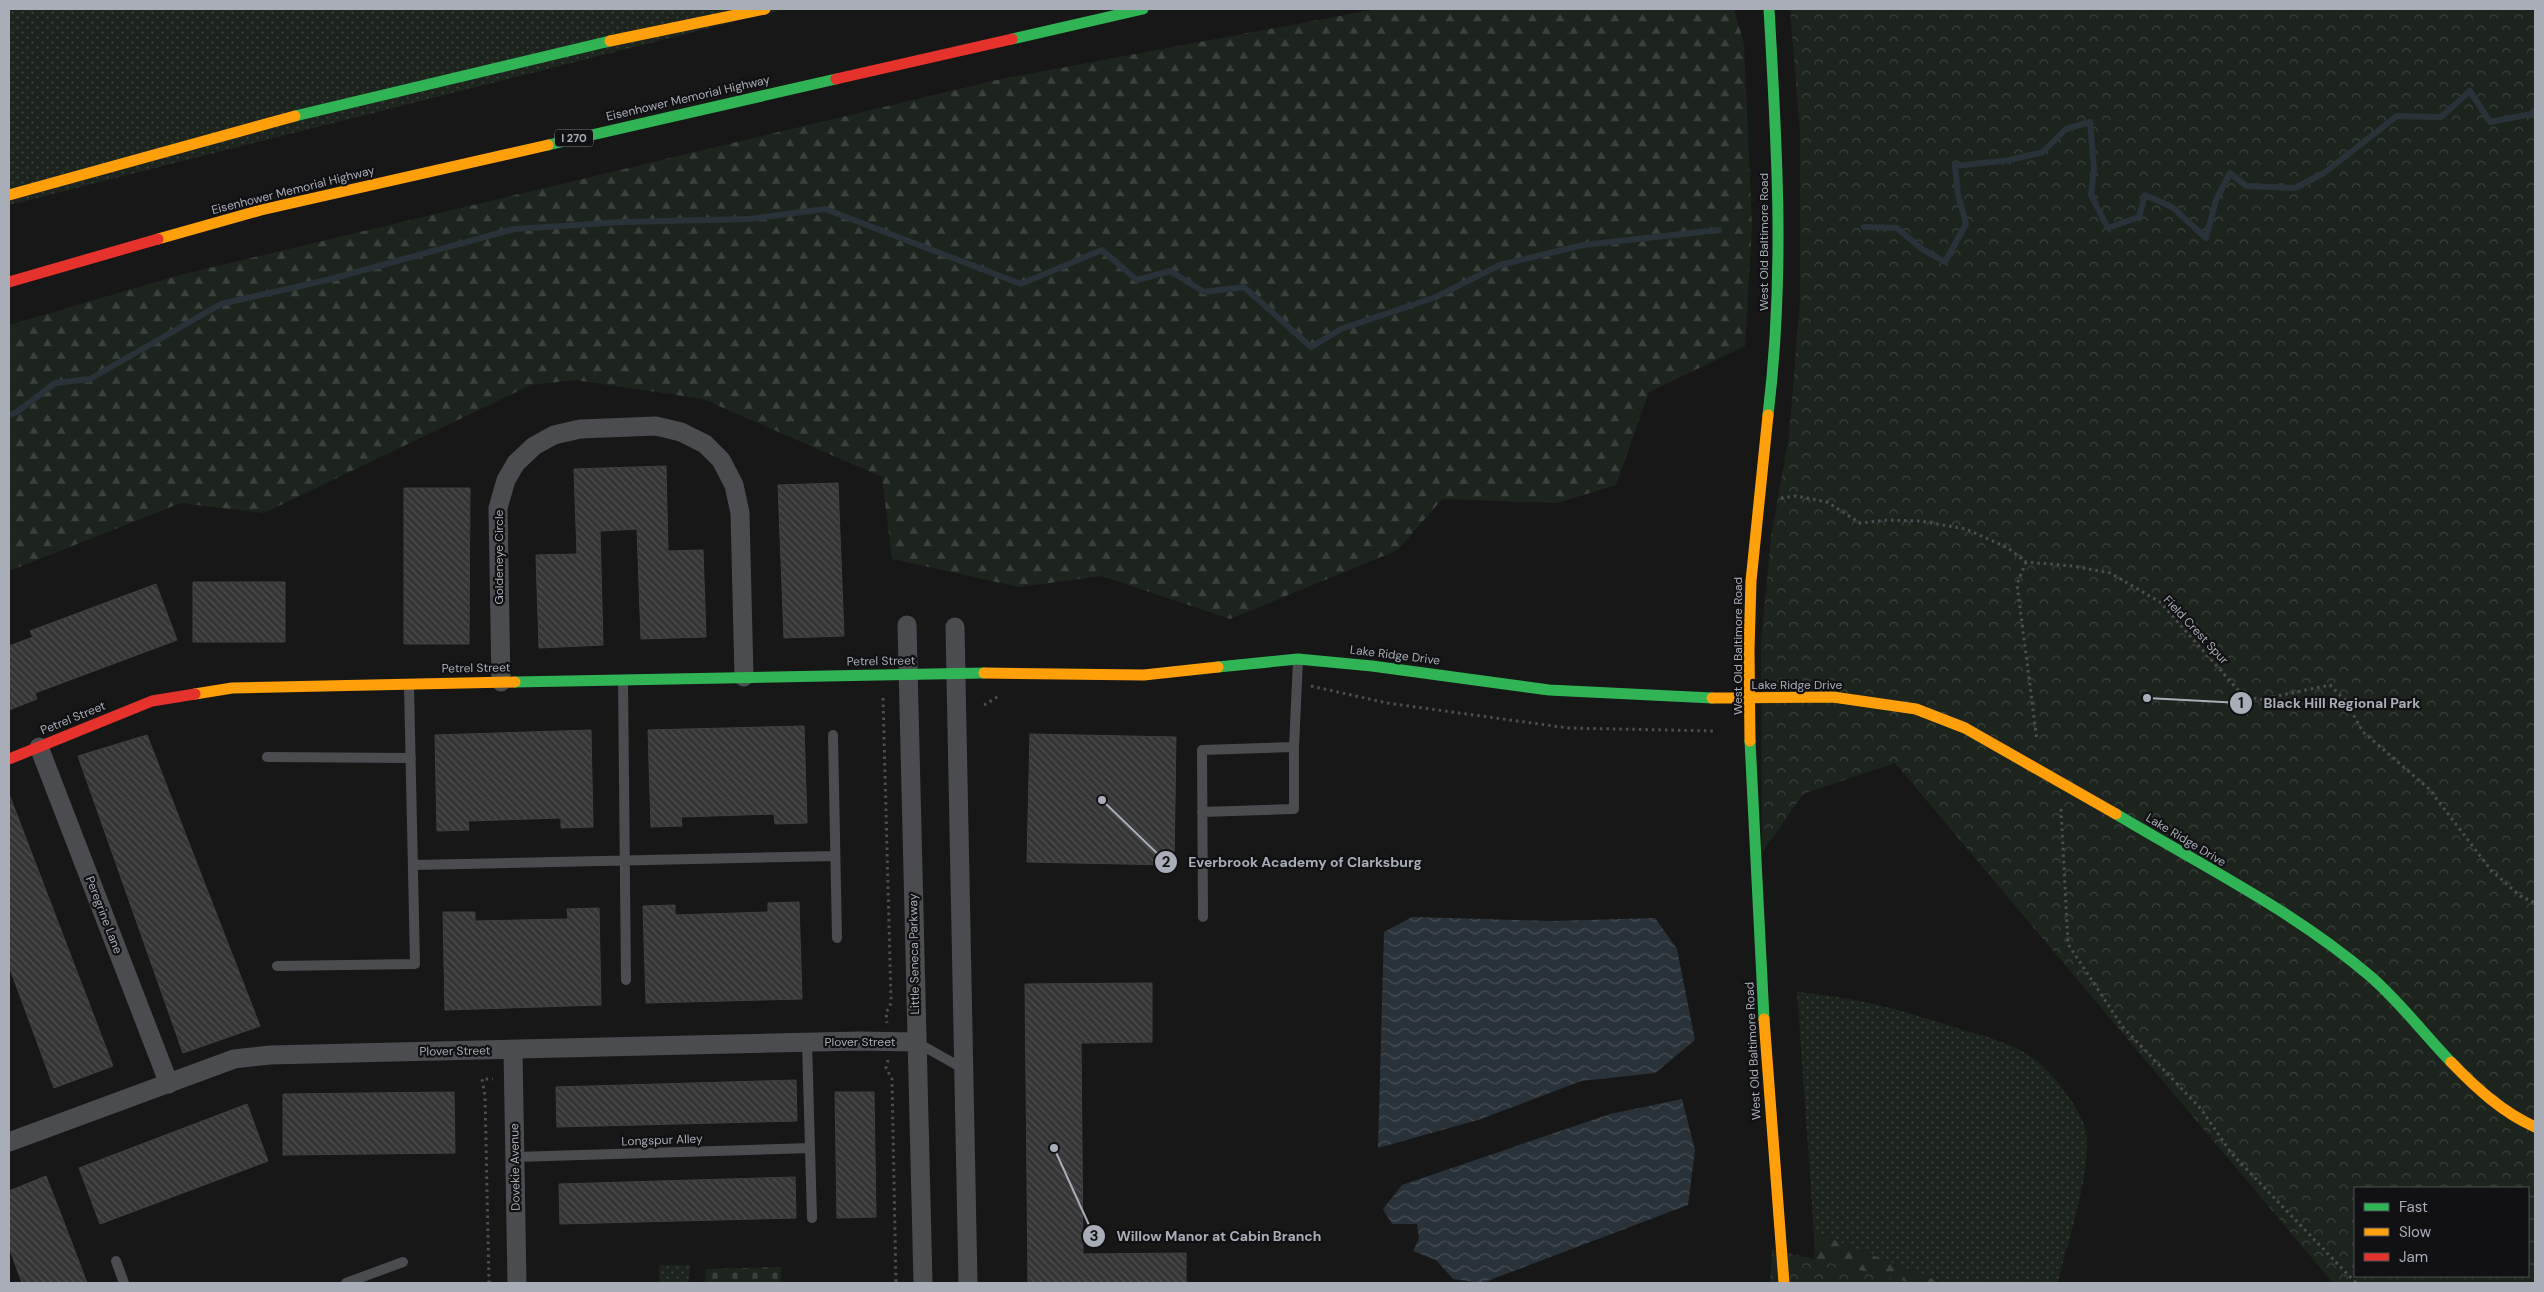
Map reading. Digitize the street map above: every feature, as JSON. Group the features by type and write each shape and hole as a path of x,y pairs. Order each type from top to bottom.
{"main road":[{"path":"9,195 173,147 388,94 668,27 765,9"},
{"name":"Eisenhower Memorial Highway","path":"9,282 261,210 1143,9"},
{"name":"West Old Baltimore Road","path":"1769,9 1780,197 1777,328 1758,497 1749,618 1765,1027 1774,1175 1784,1283"},
{"name":"Lake Ridge Drive","path":"956,673 1144,675 1298,659 1372,666 1549,690 1716,698 1833,697 1916,709 1965,728 2052,776 2266,903 2328,943 2371,977 2456,1068 2492,1100 2520,1120 2535,1127"},
{"name":"Petrel Street","path":"9,759 152,701 232,688 956,673"}],"street":[{"name":"Goldeneye Circle","path":"501,682 498,508 506,480 516,463 534,446 554,435 580,429 656,426 681,432 705,444 722,460 734,485 740,513 744,677"},
{"name":"Little Seneca Parkway","path":"907,625 916,1042 924,1283"},
{"path":"955,627 962,1068 968,1283"},
{"name":"Peregrine Lane","path":"38,747 168,1084"},
{"name":"Plover Street","path":"9,1142 234,1059 270,1055 807,1042 916,1042"},
{"name":"Dovekie Avenue","path":"513,1050 517,1283"}],"lane":[{"path":"1202,812 1294,809 1294,748 1298,659"},
{"path":"622,679 626,980"},
{"path":"277,966 415,964 409,684"},
{"path":"833,735 837,938"},
{"path":"1204,917 1202,750 1294,748"},
{"path":"267,757 411,758"},
{"path":"413,865 836,856"},
{"path":"807,1042 812,1218"},
{"path":"916,1042 962,1068"},
{"name":"Longspur Alley","path":"515,1157 810,1148"},
{"path":"116,1261 124,1283"},
{"path":"346,1283 403,1262"}],"path":[{"path":"1758,497 1776,499 1796,496 1827,502 1860,523 1888,520 1920,521 1966,529 2008,548 2026,562 2017,584 2038,748"},
{"name":"Field Crest Spur","path":"2026,562 2073,566 2110,573 2160,602 2237,689 2258,700 2330,685 2346,701 2363,732 2429,789 2491,870 2520,896 2535,903"},
{"path":"883,674 891,1000 890,1007 886,1012 888,1030"},
{"path":"1296,686 1315,686 1386,704 1568,728 1715,731"},
{"path":"984,705 1000,696"},
{"path":"2052,776 2061,805 2068,944 2122,1026 2201,1109 2232,1154 2356,1283"},
{"path":"888,1057 886,1068 892,1079 896,1283"},
{"path":"489,1283 486,1096 482,1079 493,1079"}],"green space":[{"path":"9,9 785,9 9,205"},
{"path":"1377,9 1734,9 1744,44 1752,227 1745,346 1649,392 1616,485 1557,503 1442,499 1398,550 1230,619 1102,576 1019,587 892,559 882,477 703,399 575,380 531,385 264,513 181,503 9,571 9,325 180,275 1001,79"},
{"path":"1790,9 2535,9 2535,1283 2333,1283 1895,763 1803,794 1762,853 1761,641 1771,538 1789,436 1800,301 1800,132"},
{"path":"1797,992 1819,994 1883,1006 1999,1041 2023,1051 2038,1062 2054,1078 2076,1108 2085,1127 2087,1142 2079,1203 2058,1282 1943,1283 1814,1232"},
{"path":"1814,1232 1943,1283 1815,1283"},
{"path":"1772,1249 1913,1283 1770,1283"},
{"path":"659,1265 691,1265 688,1283 659,1283"},
{"path":"781,1267 781,1283 705,1283 706,1269"}],"water":[{"path":"1412,917 1553,921 1655,918 1677,949 1695,1040 1655,1073 1581,1081 1481,1119 1378,1148 1384,932"},
{"path":"1682,1099 1695,1150 1688,1205 1482,1283 1453,1279 1436,1260 1413,1251 1419,1239 1417,1224 1392,1224 1383,1209 1402,1185 1610,1114"}],"building":[{"path":"666,466 668,551 703,550 706,637 641,639 637,529 600,531 603,645 539,648 536,555 577,554 574,469"},
{"path":"838,483 844,636 784,638 778,485"},
{"path":"404,488 470,488 469,644 404,644"},
{"path":"193,582 285,582 285,642 193,642"},
{"path":"156,584 177,640 35,693 37,699 9,710 9,646 33,637 30,631"},
{"path":"804,726 807,823 775,824 774,814 681,817 682,826 651,827 648,730"},
{"path":"591,730 593,827 561,828 561,818 468,821 469,830 437,831 435,735"},
{"path":"1030,734 1176,737 1174,865 1027,862"},
{"path":"147,735 260,1026 183,1053 78,756"},
{"path":"9,794 113,1066 54,1088 9,966"},
{"path":"799,902 802,999 646,1003 643,906 675,905 675,915 768,912 768,903"},
{"path":"599,908 601,1005 445,1010 443,912 475,912 475,921 568,919 567,909"},
{"path":"1152,983 1152,1042 1081,1043 1083,1254 1186,1253 1186,1283 1028,1283 1025,984"},
{"path":"796,1080 797,1121 557,1127 556,1087"},
{"path":"454,1092 455,1153 283,1155 283,1094"},
{"path":"835,1092 874,1092 876,1217 837,1218"},
{"path":"247,1104 268,1161 100,1224 79,1168"},
{"path":"46,1176 87,1283 22,1283 9,1247 9,1191"},
{"path":"795,1177 796,1218 560,1224 559,1184"}],"waterway":[{"path":"1864,227 1897,228 1922,249 1945,262 1966,224 1958,194 1955,166 2010,160 2043,152 2066,129 2090,122 2094,169 2091,195 2108,228 2139,217 2145,195 2172,207 2206,238 2216,200 2230,173 2246,186 2295,188 2324,173 2397,116 2441,117 2470,91 2490,122 2531,114 2535,110"},
{"path":"9,415 17,412 55,383 90,379 221,304 331,279 514,229 623,222 749,219 825,209 1021,284 1102,250 1137,280 1170,271 1204,292 1244,287 1311,347 1341,329 1436,297 1500,265 1583,245 1719,230"}],"traffic: fast":[{"path":"1012,39 1143,9"},
{"path":"1768,415 1773,363 1778,262 1777,162 1769,9"},
{"path":"295,116 610,41"},
{"path":"548,145 836,79"},
{"path":"1218,667 1298,659 1372,666 1549,690 1712,698"},
{"path":"515,682 984,673"},
{"path":"1750,741 1764,1019"},
{"path":"2116,814 2279,910 2341,952 2391,996 2451,1062"}],"traffic: slow":[{"path":"610,41 765,9"},
{"path":"9,195 295,116"},
{"path":"158,239 261,210 548,145"},
{"path":"1750,741 1749,650 1751,581 1768,415"},
{"path":"984,673 1144,675 1218,667"},
{"path":"195,694 232,688 515,682"},
{"path":"1712,698 1833,697 1916,709 1965,728 2116,814"},
{"path":"1764,1019 1784,1283"},
{"path":"2451,1062 2490,1099 2511,1114 2535,1127"}],"traffic: jam":[{"path":"836,79 1012,39"},
{"path":"9,282 158,239"},
{"path":"9,759 152,701 195,694"}],"place":[{"name":"Black Hill Regional Park","path":"2147,698"},
{"name":"Everbrook Academy of Clarksburg","path":"1102,800"},
{"name":"Willow Manor at Cabin Branch","path":"1054,1148"}]}
